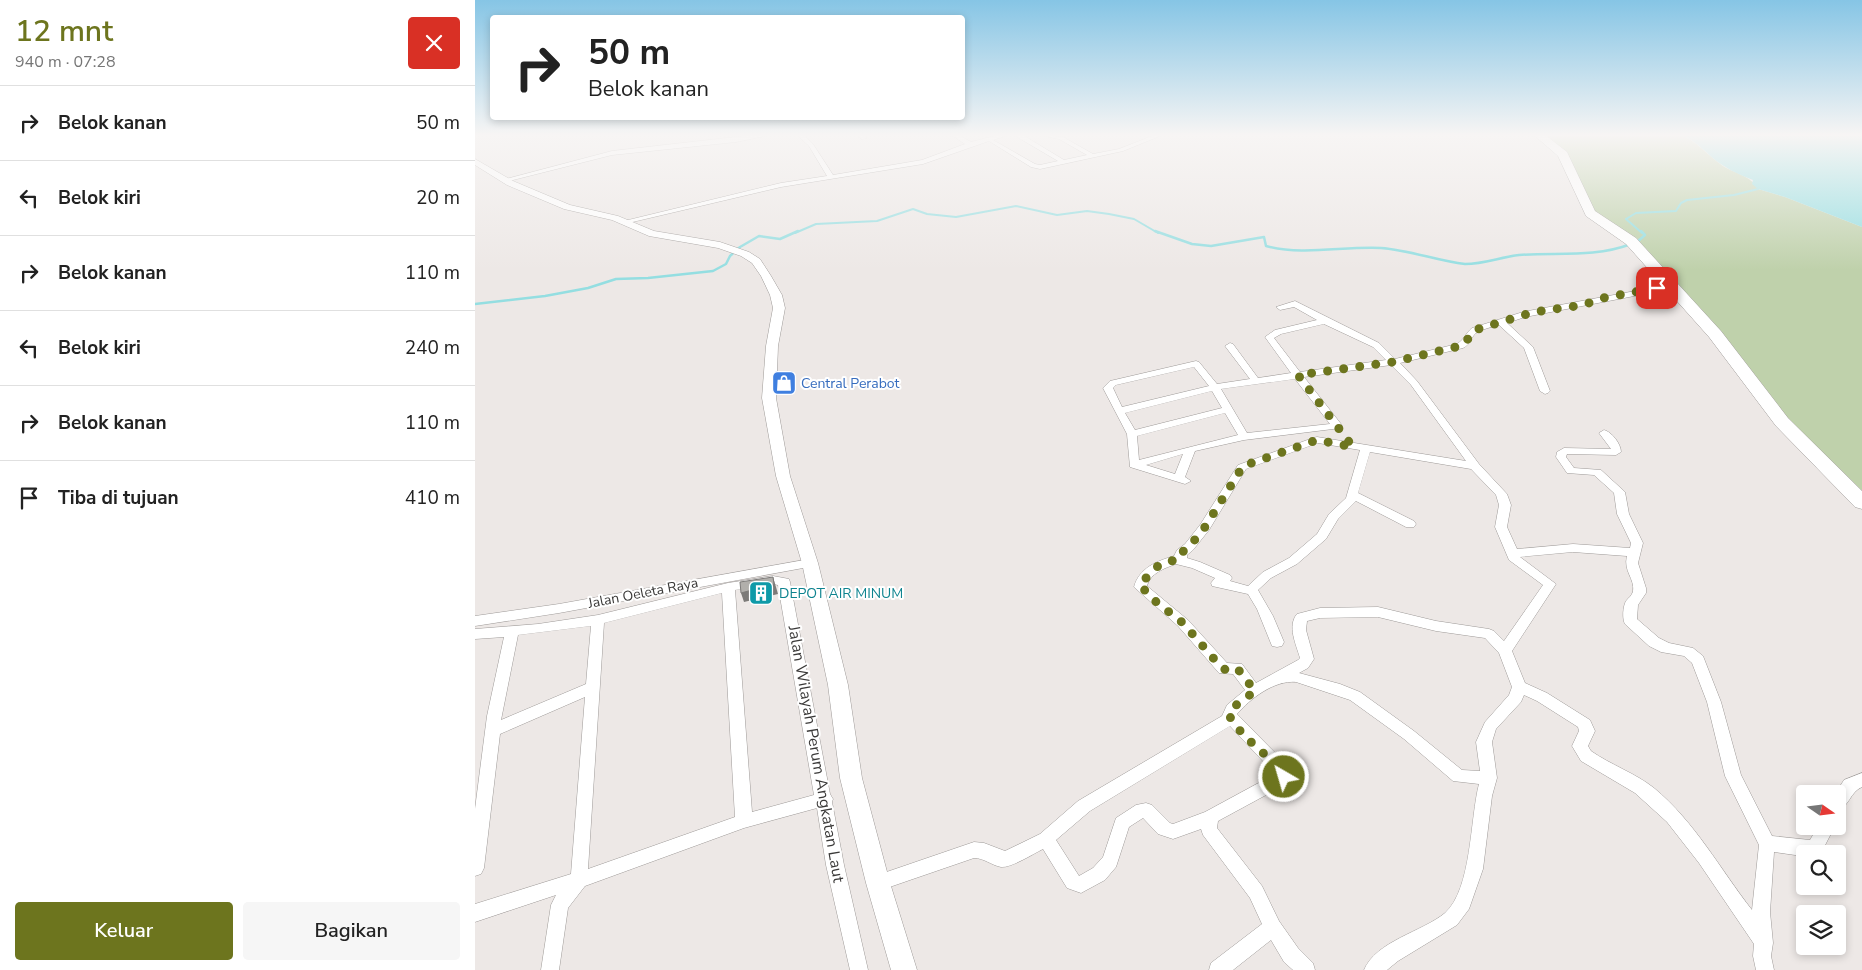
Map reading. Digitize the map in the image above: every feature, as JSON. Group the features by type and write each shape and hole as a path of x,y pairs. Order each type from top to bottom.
{"highway":[{"path":"1575,179 1591,214 1633,244 1673,286 1715,334 1758,393 1782,422 1862,503"}],"street":[{"path":"624,222 766,188 818,179"},
{"path":"505,180 535,195 567,207 602,214 652,234 695,240 752,257 760,266 776,295 779,308 772,346 769,398 783,476 810,563 838,686 851,778 878,883 904,970"},
{"path":"1119,411 1215,387 1393,362 1460,346 1466,343 1470,334 1475,330 1534,312 1583,305 1603,298 1673,286"},
{"path":"1280,308 1295,304 1325,322 1376,345 1420,391 1475,466 1504,499 1505,505 1501,527 1512,554 1523,567 1550,584 1505,651"},
{"path":"1325,322 1278,332 1269,337 1353,447"},
{"path":"1501,322 1528,348 1545,391"},
{"path":"1230,346 1255,380"},
{"path":"1192,355 1215,387 1244,437"},
{"path":"1134,465 1132,434 1108,388 1111,384 1193,364 1199,365"},
{"path":"1132,434 1228,409"},
{"path":"1134,465 1244,437 1337,426"},
{"path":"1604,433 1616,447 1616,452 1564,451 1561,454 1571,471 1597,472 1603,475 1619,492 1623,514 1637,543 1631,564 1640,589 1639,596 1631,604 1630,621 1655,642 1666,648 1688,652 1698,660 1714,702 1733,776 1768,845"},
{"path":"1179,559 1181,553 1189,547 1205,527 1243,466 1317,440 1475,466"},
{"path":"1134,465 1182,480 1191,449"},
{"path":"1252,591 1254,586 1267,575 1293,561 1322,536 1333,517 1353,495 1366,449"},
{"path":"1353,495 1410,524"},
{"path":"1512,554 1531,551 1589,549 1611,549 1634,553"},
{"path":"1255,691 1239,670 1233,668 1224,669 1183,623 1140,587 1141,581 1160,564 1179,559 1226,578 1217,583 1252,591 1269,620 1277,642"},
{"name":"Jalan Oeleta Raya","path":"475,621 606,601 731,575 810,563"},
{"name":"Jalan Wilayah Perum Angkatan Laut","path":"475,634 598,620 727,587 773,580 784,582 825,799 835,865 859,970"},
{"path":"727,587 744,821"},
{"path":"1046,839 1073,882 1081,885 1099,874 1110,861 1122,823 1142,810 1146,810 1164,829 1173,832 1211,817 1284,777 1279,767 1229,715 1231,709 1255,691 1303,664 1307,659 1299,630 1300,619 1320,613 1378,612 1436,626 1482,632 1492,636 1505,651 1519,687 1516,698 1490,726 1484,742 1489,778 1484,796 1474,868 1463,903 1451,919 1391,954 1373,970"},
{"path":"550,970 560,905 579,880 598,620"},
{"path":"475,868 491,752 492,731 512,631"},
{"path":"1279,677 1295,677 1350,694 1377,711 1459,776 1489,778"},
{"path":"492,731 593,687"},
{"path":"1519,687 1541,697 1585,724 1587,731 1580,746 1586,756 1647,793 1677,821 1709,862 1746,916 1755,925 1764,943"},
{"path":"878,883 974,850 983,850 999,860 1006,859 1046,839 1084,806 1231,718"},
{"path":"1846,791 1850,785 1862,780"},
{"path":"475,913 579,880 744,821 825,799"},
{"path":"1211,817 1209,824 1212,835 1256,892 1273,927 1291,955 1306,970"},
{"path":"1768,845 1815,848 1818,846 1823,835"},
{"path":"1765,970 1762,956 1764,943 1761,888 1768,845"},
{"path":"1218,970 1273,927"}],"green space":[{"path":"1577,179 1749,179 1758,189 1785,197 1862,227 1862,499 1829,467 1699,312 1596,215"}],"water":[{"path":"1751,179 1862,179 1862,227 1785,197 1758,189 1752,184 1753,180"}],"building":[{"path":"773,577 774,584 741,593 740,582"}],"waterway":[{"path":"1642,233 1626,219 1636,213 1676,211 1681,203 1687,200 1734,195 1758,189"},
{"path":"795,233 816,224 877,221 913,209 927,214 956,217 1016,206 1057,215 1087,211 1109,214 1134,219 1158,233"},
{"path":"475,304 545,296 588,288 616,279 648,278 713,271 726,264 730,256 740,247 759,236 780,239 798,231"},
{"path":"1155,231 1192,244 1211,246 1264,237 1266,246 1280,249 1381,248 1465,264 1519,255 1589,253 1631,244"},
{"path":"1637,242 1645,235 1641,231"}],"place":[{"name":"Central Perabot","path":"784,383"},
{"name":"DEPOT AIR MINUM","path":"761,593"}],"route":[{"path":"1284,777 1279,767 1262,752 1229,715 1231,709 1255,691 1243,674 1237,668 1226,670 1221,667 1183,623 1168,609 1150,597 1140,587 1140,584 1160,564 1179,559 1181,553 1189,547 1205,527 1243,466 1289,452 1317,440 1353,447 1298,375 1393,362 1460,346 1466,343 1470,334 1475,330 1523,315 1547,309 1583,305 1603,298 1650,291 1657,288"}]}
